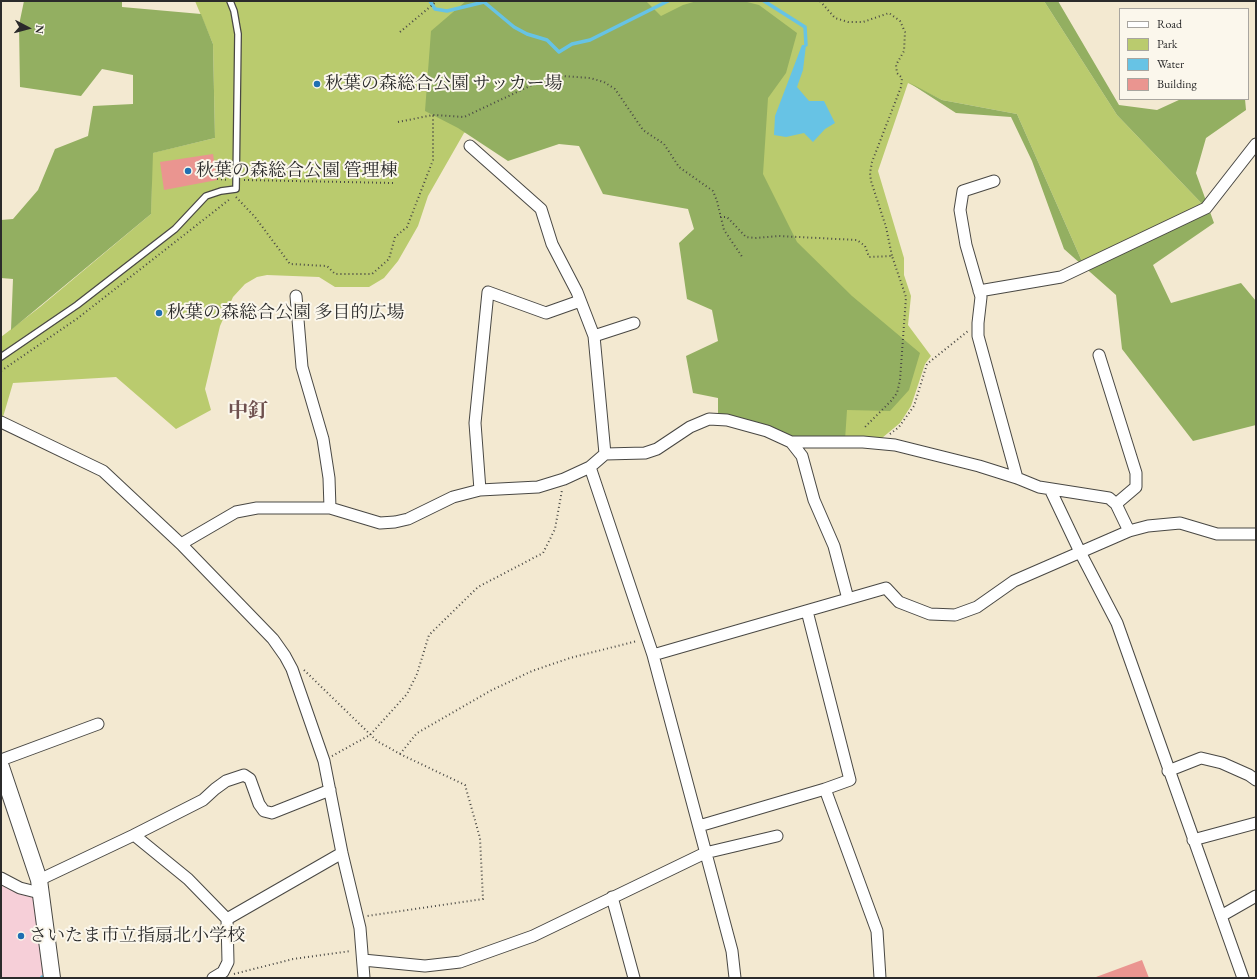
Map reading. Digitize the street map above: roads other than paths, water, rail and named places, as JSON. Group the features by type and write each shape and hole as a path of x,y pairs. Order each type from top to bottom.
{"street":[{"path":"980,292 1061,277 1206,208 1256,144"},
{"path":"470,146 541,209 552,244 580,301 594,336 605,454"},
{"path":"994,181 963,191 960,210 966,245 981,297 978,336 1017,478"},
{"path":"480,490 475,423 488,292 546,313 580,301"},
{"path":"296,296 302,367 323,439 329,478 330,508"},
{"path":"594,336 634,323"},
{"path":"1099,355 1136,473 1136,487 1116,504"},
{"path":"181,544 236,512 257,508 330,508 380,523 395,522 408,518 452,497 480,490 538,487 590,467 605,454 645,453 657,449 690,427 709,419 727,420 767,431 791,442 895,444 1017,478 1039,488 1109,498 1116,504 1129,531"},
{"path":"1,422 103,471 181,544 273,639 285,656 292,669 324,761 342,853 358,917 364,978"},
{"path":"791,442 802,456 814,500 834,546 848,599"},
{"path":"590,467 653,655 732,951 735,978"},
{"path":"1050,489 1080,552 1117,623 1168,771 1243,978"},
{"path":"653,655 886,588 900,602 930,614 955,615 977,607 1014,581 1129,531 1148,526 1180,523 1217,534 1256,534"},
{"path":"699,826 825,790 850,780 806,611"},
{"path":"1,760 98,724"},
{"path":"1168,771 1201,758 1222,763 1249,774 1256,780"},
{"path":"1,767 6,800 39,887 52,978"},
{"path":"1,878 20,888 39,887 134,835 203,800 226,781 244,775 250,779 259,804 264,811 272,813 330,790"},
{"path":"825,790 878,930 880,978"},
{"path":"1193,840 1256,823"},
{"path":"134,835 188,879 228,919 228,962 223,972 213,978"},
{"path":"362,955 425,966 460,962 533,936 705,853 777,836"},
{"path":"228,919 342,853"},
{"path":"1221,916 1256,896"},
{"path":"612,897 634,978"}],"lane":[{"path":"1,356 77,305 175,229 206,196 221,191 236,189 238,34 234,11 230,1"}],"water":[{"path":"802,45 806,45 803,70 797,87 809,101 824,101 835,123 825,129 813,142 804,133 786,137 774,135 775,116"}],"waterway":[{"path":"430,1 435,9 447,11 484,2 514,27 527,34 547,40 559,52 572,44 590,40 668,1"},
{"path":"764,1 805,27 806,45"}],"place":[{"name":"秋葉の森総合公園 サッカー場","path":"317,84"},
{"name":"秋葉の森総合公園 管理棟","path":"188,171"},
{"name":"秋葉の森総合公園 多目的広場","path":"159,313"},
{"name":"さいたま市立指扇北小学校","path":"21,936"}],"district":[{"name":"中釘","path":"248,412"}]}
